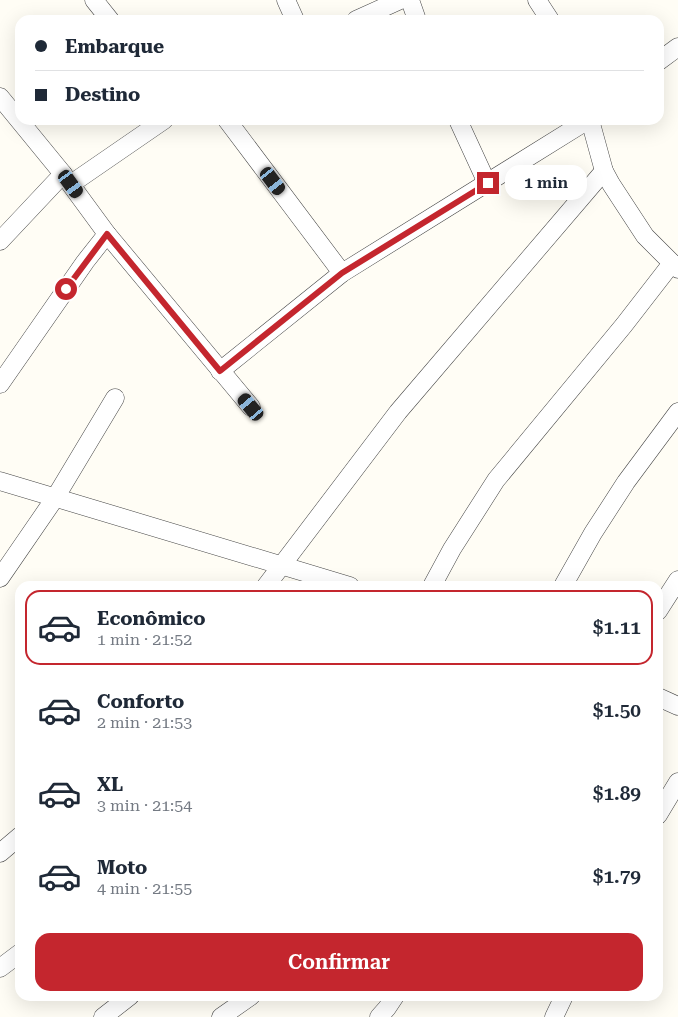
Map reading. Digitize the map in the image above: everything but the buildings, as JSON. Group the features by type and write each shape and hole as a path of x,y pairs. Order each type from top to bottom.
{"street":[{"path":"94,0 106,15"},
{"path":"286,0 293,15"},
{"path":"367,15 400,0"},
{"path":"410,0 415,15"},
{"path":"537,0 547,15"},
{"path":"664,57 678,47"},
{"path":"3,107 15,120"},
{"path":"19,125 67,179 107,234 251,407"},
{"path":"0,241 67,179 156,125"},
{"path":"231,125 342,273"},
{"path":"460,125 488,183"},
{"path":"220,371 342,273 581,125"},
{"path":"435,581 457,541 496,480 675,266 645,236 604,171 590,125"},
{"path":"270,581 398,412 604,171"},
{"path":"0,384 107,234"},
{"path":"0,578 55,498 115,398"},
{"path":"566,581 592,533 678,412"},
{"path":"0,481 334,581"},
{"path":"663,603 678,580"},
{"path":"663,699 678,706"},
{"path":"663,807 678,782"},
{"path":"0,853 15,840"},
{"path":"0,968 15,957"},
{"path":"103,1017 124,1001"},
{"path":"221,1017 244,1001"},
{"path":"379,1017 392,1001"},
{"path":"554,1017 562,1001"}],"route":[{"path":"66,289 107,234 220,371 342,273 488,183"}]}
